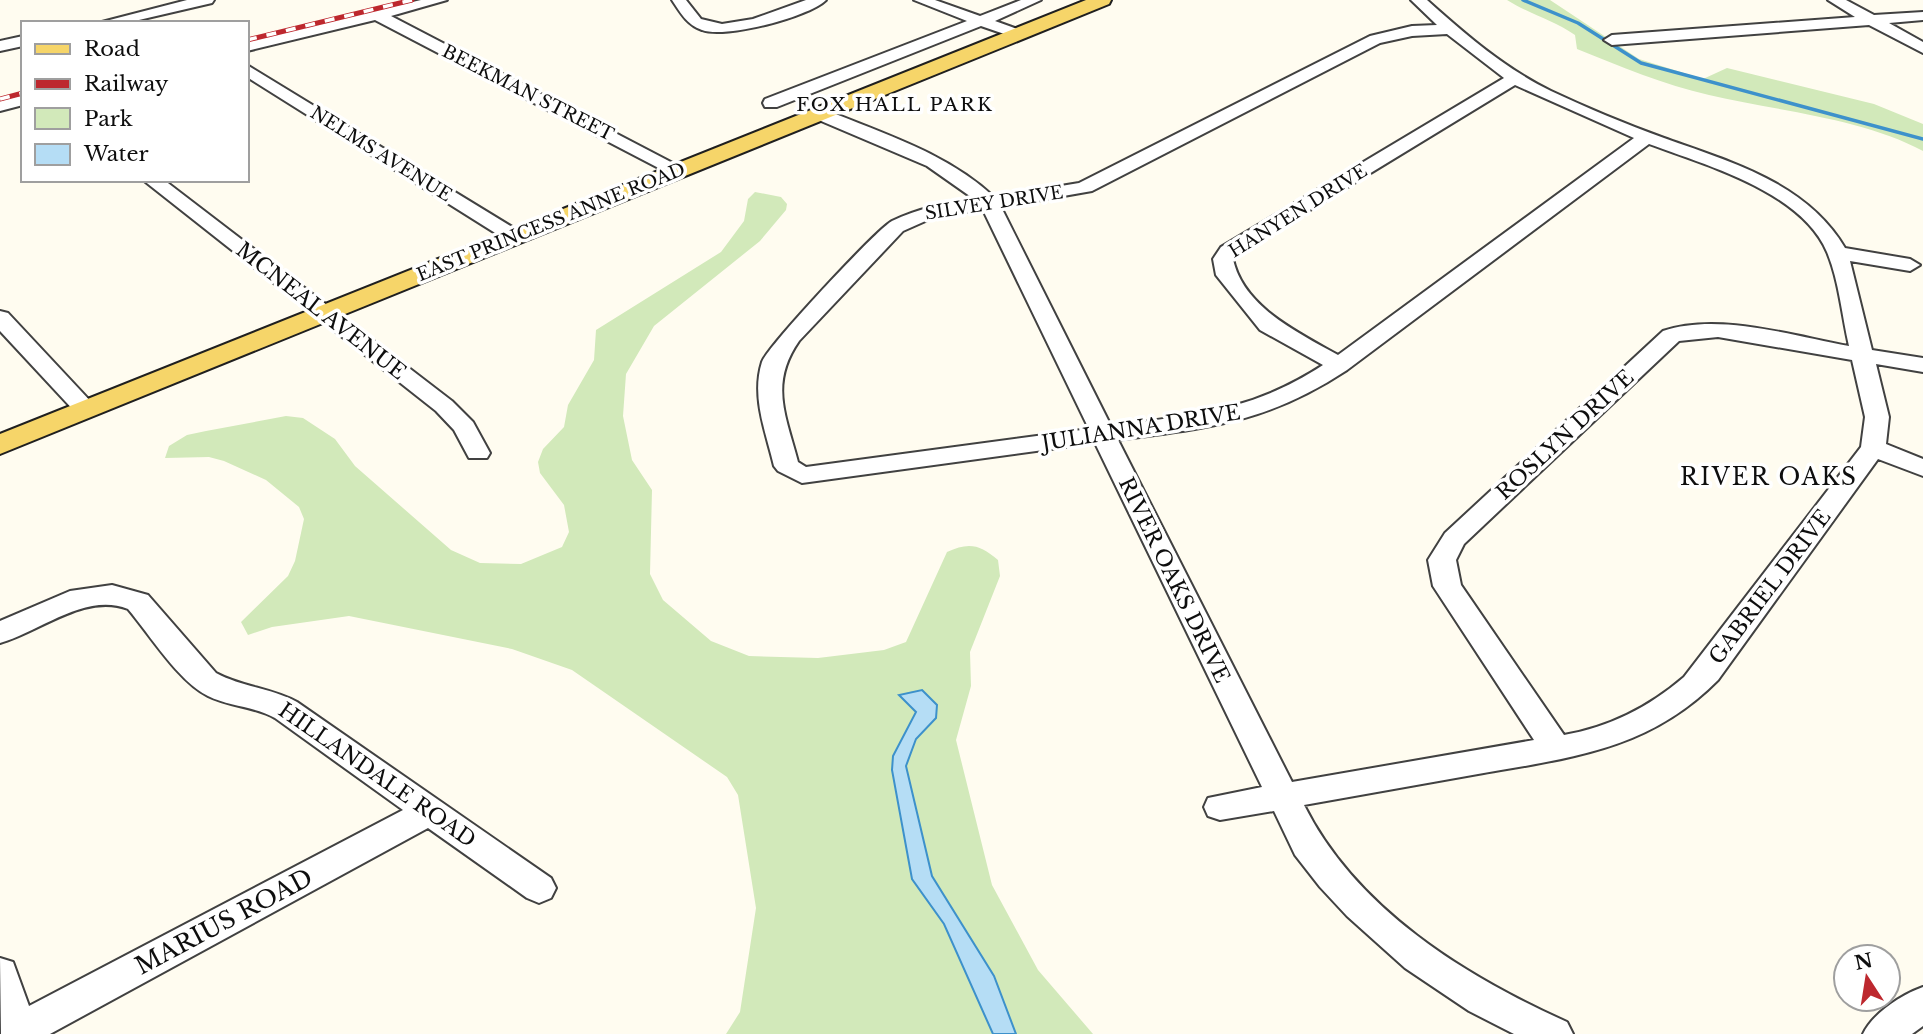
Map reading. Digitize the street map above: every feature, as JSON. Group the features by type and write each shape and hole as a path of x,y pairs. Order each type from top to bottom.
{"main road":[{"name":"EAST PRINCESS ANNE ROAD","path":"0,445 79,402 670,166 1069,0"},
{"name":"EAST PRINCESS ANNE ROAD","path":"670,166 820,114 999,28 1102,0"},
{"name":"EAST PRINCESS ANNE ROAD","path":"0,422 79,402"}],"street":[{"path":"141,0 154,12"},
{"path":"114,21 207,0"},
{"path":"248,46 440,0"},
{"path":"679,0 696,22 709,27 728,28 747,25 819,0"},
{"path":"921,0 999,28"},
{"path":"771,103 999,28 1034,0"},
{"path":"1418,0 1515,78 1572,107 1742,175 1793,202 1807,213 1833,241 1838,253 1877,417 1873,448 1923,468"},
{"path":"1835,0 1923,48"},
{"name":"BEEKMAN STREET","path":"377,15 670,166"},
{"path":"1612,40 1923,16"},
{"name":"SILVEY DRIVE","path":"802,475 787,466 768,393 768,380 781,348 905,221 945,207 1045,196 1085,187 1375,39 1412,32 1451,29"},
{"path":"0,46 21,41"},
{"name":"NELMS AVENUE","path":"248,71 506,232"},
{"name":"HANYEN DRIVE","path":"1339,365 1268,325 1226,275 1223,259 1228,251 1515,78"},
{"path":"0,106 21,101"},
{"name":"RIVER OAKS DRIVE","path":"820,114 949,170 976,188 989,203 1307,845 1335,882 1370,919 1412,955 1459,987 1511,1016 1554,1034"},
{"name":"JULIANNA DRIVE","path":"802,475 1103,435 1247,412 1297,393 1339,365 1647,137"},
{"path":"1742,175 1768,165"},
{"name":"MCNEAL AVENUE","path":"155,182 444,406 464,427 478,453"},
{"path":"1838,253 1910,265"},
{"path":"0,318 79,402"},
{"name":"ROSLYN DRIVE","path":"1557,749 1447,586 1442,571 1445,550 1671,336 1685,331 1718,330 1923,365"},
{"name":"GABRIEL DRIVE","path":"1220,807 1557,749 1623,732 1657,715 1685,695 1707,672 1873,448"},
{"name":"HILLANDALE ROAD","path":"0,633 80,598 112,595 138,602 205,681 222,690 266,699 286,710 539,888"},
{"name":"MARIUS ROAD","path":"19,1033 430,811"},
{"path":"0,975 19,1033"},
{"path":"1882,1034 1923,1004"}],"green space":[{"path":"1507,0 1550,0 1639,59 1703,79 1727,68 1874,104 1923,124 1923,151 1899,140 1846,123 1709,95 1642,75 1577,49 1575,35"},
{"path":"755,192 781,197 787,204 786,210 760,241 654,326 626,374 623,416 632,460 652,490 650,574 663,600 711,641 749,656 818,658 884,650 906,642 947,552 974,546 998,560 1000,576 970,652 971,686 956,740 992,885 1038,970 1093,1034 1016,1034 994,976 932,876 905,766 916,739 936,718 917,712 893,756 892,770 912,879 944,924 993,1034 726,1034 740,1012 756,908 738,795 727,777 572,670 512,649 349,616 272,627 248,635 241,622 288,576 295,561 304,519 299,507 266,480 224,461 209,457 165,458 169,446 187,435 286,416 303,418 335,439 355,466 451,550 480,563 521,564 562,547 569,532 564,505 540,473 538,462 543,449 564,427 568,405 594,360 596,330 721,252 744,221 748,199"}],"water":[{"path":"922,690 937,705 936,718 916,739 906,766 932,876 994,976 1016,1034 993,1034 944,924 912,879 892,770 893,756 916,712 899,695"}],"waterway":[{"path":"1523,0 1578,23 1641,63 1923,139"}],"railway":[{"path":"248,40 412,0"},
{"path":"0,99 21,94"}],"district":[{"name":"FOX HALL PARK","path":"895,104"},
{"name":"RIVER OAKS","path":"1769,477"}]}
